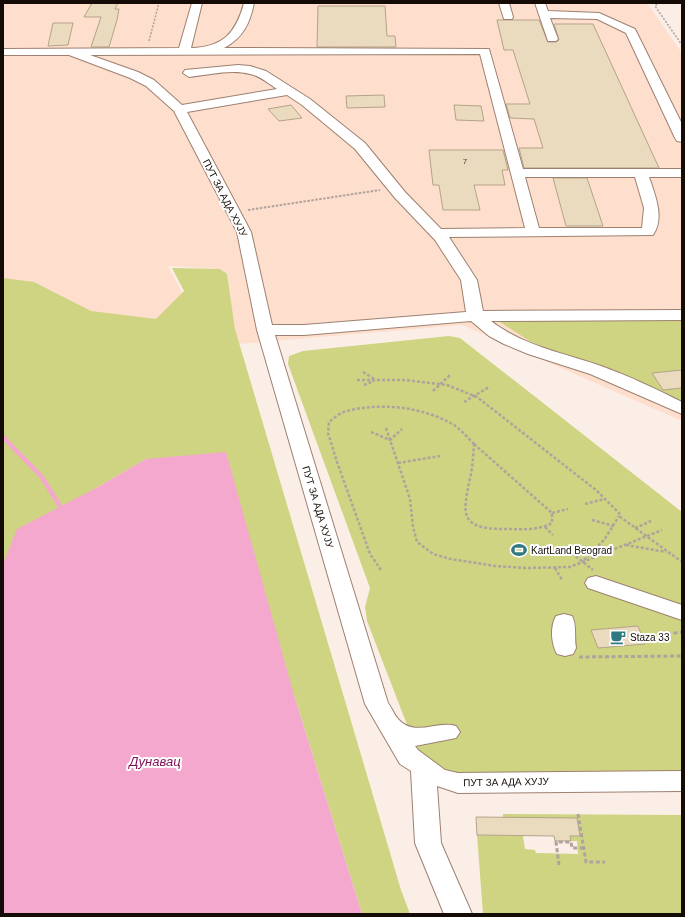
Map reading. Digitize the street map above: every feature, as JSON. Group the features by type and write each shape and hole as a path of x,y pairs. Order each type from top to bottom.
{"lane":[{"path":"184,51 197,3"},
{"path":"198,51 216,47 236,35 243,27 248,7 263,3"},
{"path":"504,3 508,17"},
{"path":"552,39 542,8 599,16 631,31 682,138"},
{"name":"ПУТ ЗА АДА ХУЈУ","path":"3,52 198,51"},
{"path":"198,51 485,51 533,232"},
{"name":"ПУТ ЗА АДА ХУЈУ","path":"71,52 134,75 150,83 179,109 244,232 265,330 377,704 409,757 438,777 458,783 682,781"},
{"path":"189,72 238,69 250,70 262,74 306,102 360,146 394,188 437,233 469,280 475,316 495,332 534,350 596,370 682,409"},
{"path":"179,109 289,91"},
{"path":"437,233 648,232 651,221 651,197 641,172"},
{"path":"517,173 682,172"},
{"path":"265,330 304,330 475,316 682,315"},
{"path":"596,577 682,613"},
{"path":"564,621 563,638 571,653"},
{"path":"388,724 401,735 417,738 448,732"},
{"path":"423,768 428,843 458,914"}],"path":[{"path":"147,52 159,3"},
{"path":"657,4 655,6 682,45"},
{"path":"234,212 394,188"},
{"path":"363,372 376,380"},
{"path":"433,391 450,375"},
{"path":"357,380 404,380 442,384 475,396 605,499 619,516 682,562"},
{"path":"364,385 376,380"},
{"path":"464,402 489,387"},
{"path":"381,570 370,554 337,462 328,433 329,422 346,411 373,408 406,408 430,413 455,426 474,443 552,513 552,523 545,527 494,529 481,527 470,522 465,514 465,499 470,479 474,443"},
{"path":"386,428 410,499 413,528 417,542 433,554 451,559 495,566 526,568 570,567 662,530"},
{"path":"390,440 402,429"},
{"path":"371,432 390,440"},
{"path":"398,463 440,456"},
{"path":"585,504 605,499"},
{"path":"552,513 568,508"},
{"path":"582,562 601,546 619,516"},
{"path":"592,520 614,526"},
{"path":"635,528 651,521"},
{"path":"545,527 553,535"},
{"path":"625,544 669,553"},
{"path":"568,550 596,577"},
{"path":"555,568 562,580"},
{"path":"667,634 682,632"},
{"path":"571,653 682,656"},
{"path":"578,814 586,862 605,862"},
{"path":"559,865 556,842 571,842 572,848 584,848"}],"shaded area":[{"path":"3,3 647,3 682,53 682,421 462,325 239,344 235,329 227,274 220,269 168,266 209,343 210,362 146,459 96,488 3,564"}],"green space":[{"path":"172,268 220,269 227,274 235,329 401,890 410,914 362,914 294,695 146,459 96,488 3,564 3,278 34,282 91,311 156,319 184,291"},
{"path":"682,311 682,406 531,342 484,312"},
{"name":"KartLand Beograd","path":"449,336 460,338 682,512 682,775 461,775 436,765 416,748 367,621 365,607 370,588 288,364 289,356 303,351"},
{"path":"503,814 682,815 682,914 483,914 477,835 523,836 525,849 535,850 536,853 578,854 577,841 571,841 570,836 580,836 577,818 503,818"}],"water":[{"name":"Дунавац","path":"226,452 294,695 362,914 3,914 3,564 17,529 96,488 146,459"}],"building":[{"path":"92,3 118,3 115,9 119,9 117,20 109,47 91,47 101,17 84,17"},
{"path":"318,6 385,6 387,36 395,36 396,47 317,47"},
{"path":"497,20 539,20 548,42 556,42 559,40 554,24 593,24 659,168 524,168 519,148 543,148 534,119 510,118 506,104 530,104 513,50 504,50"},
{"path":"53,23 73,23 68,45 48,46"},
{"path":"384,95 385,107 347,108 346,96"},
{"path":"291,105 302,118 279,121 268,109"},
{"path":"454,105 481,106 484,121 456,120"},
{"path":"429,150 503,150 508,170 502,170 505,185 474,185 480,210 443,210 439,185 433,185"},
{"path":"553,178 587,178 603,226 566,226"},
{"path":"682,370 682,388 663,390 652,373"},
{"name":"Staza 33","path":"638,626 645,644 598,648 591,630"},
{"path":"476,817 577,818 580,836 570,836 571,841 555,841 554,836 477,835"}],"waterway":[{"path":"3,437 41,476 60,506"}],"place":[{"name":"KartLand Beograd","path":"519,550"},
{"name":"Staza 33","path":"618,637"}]}
